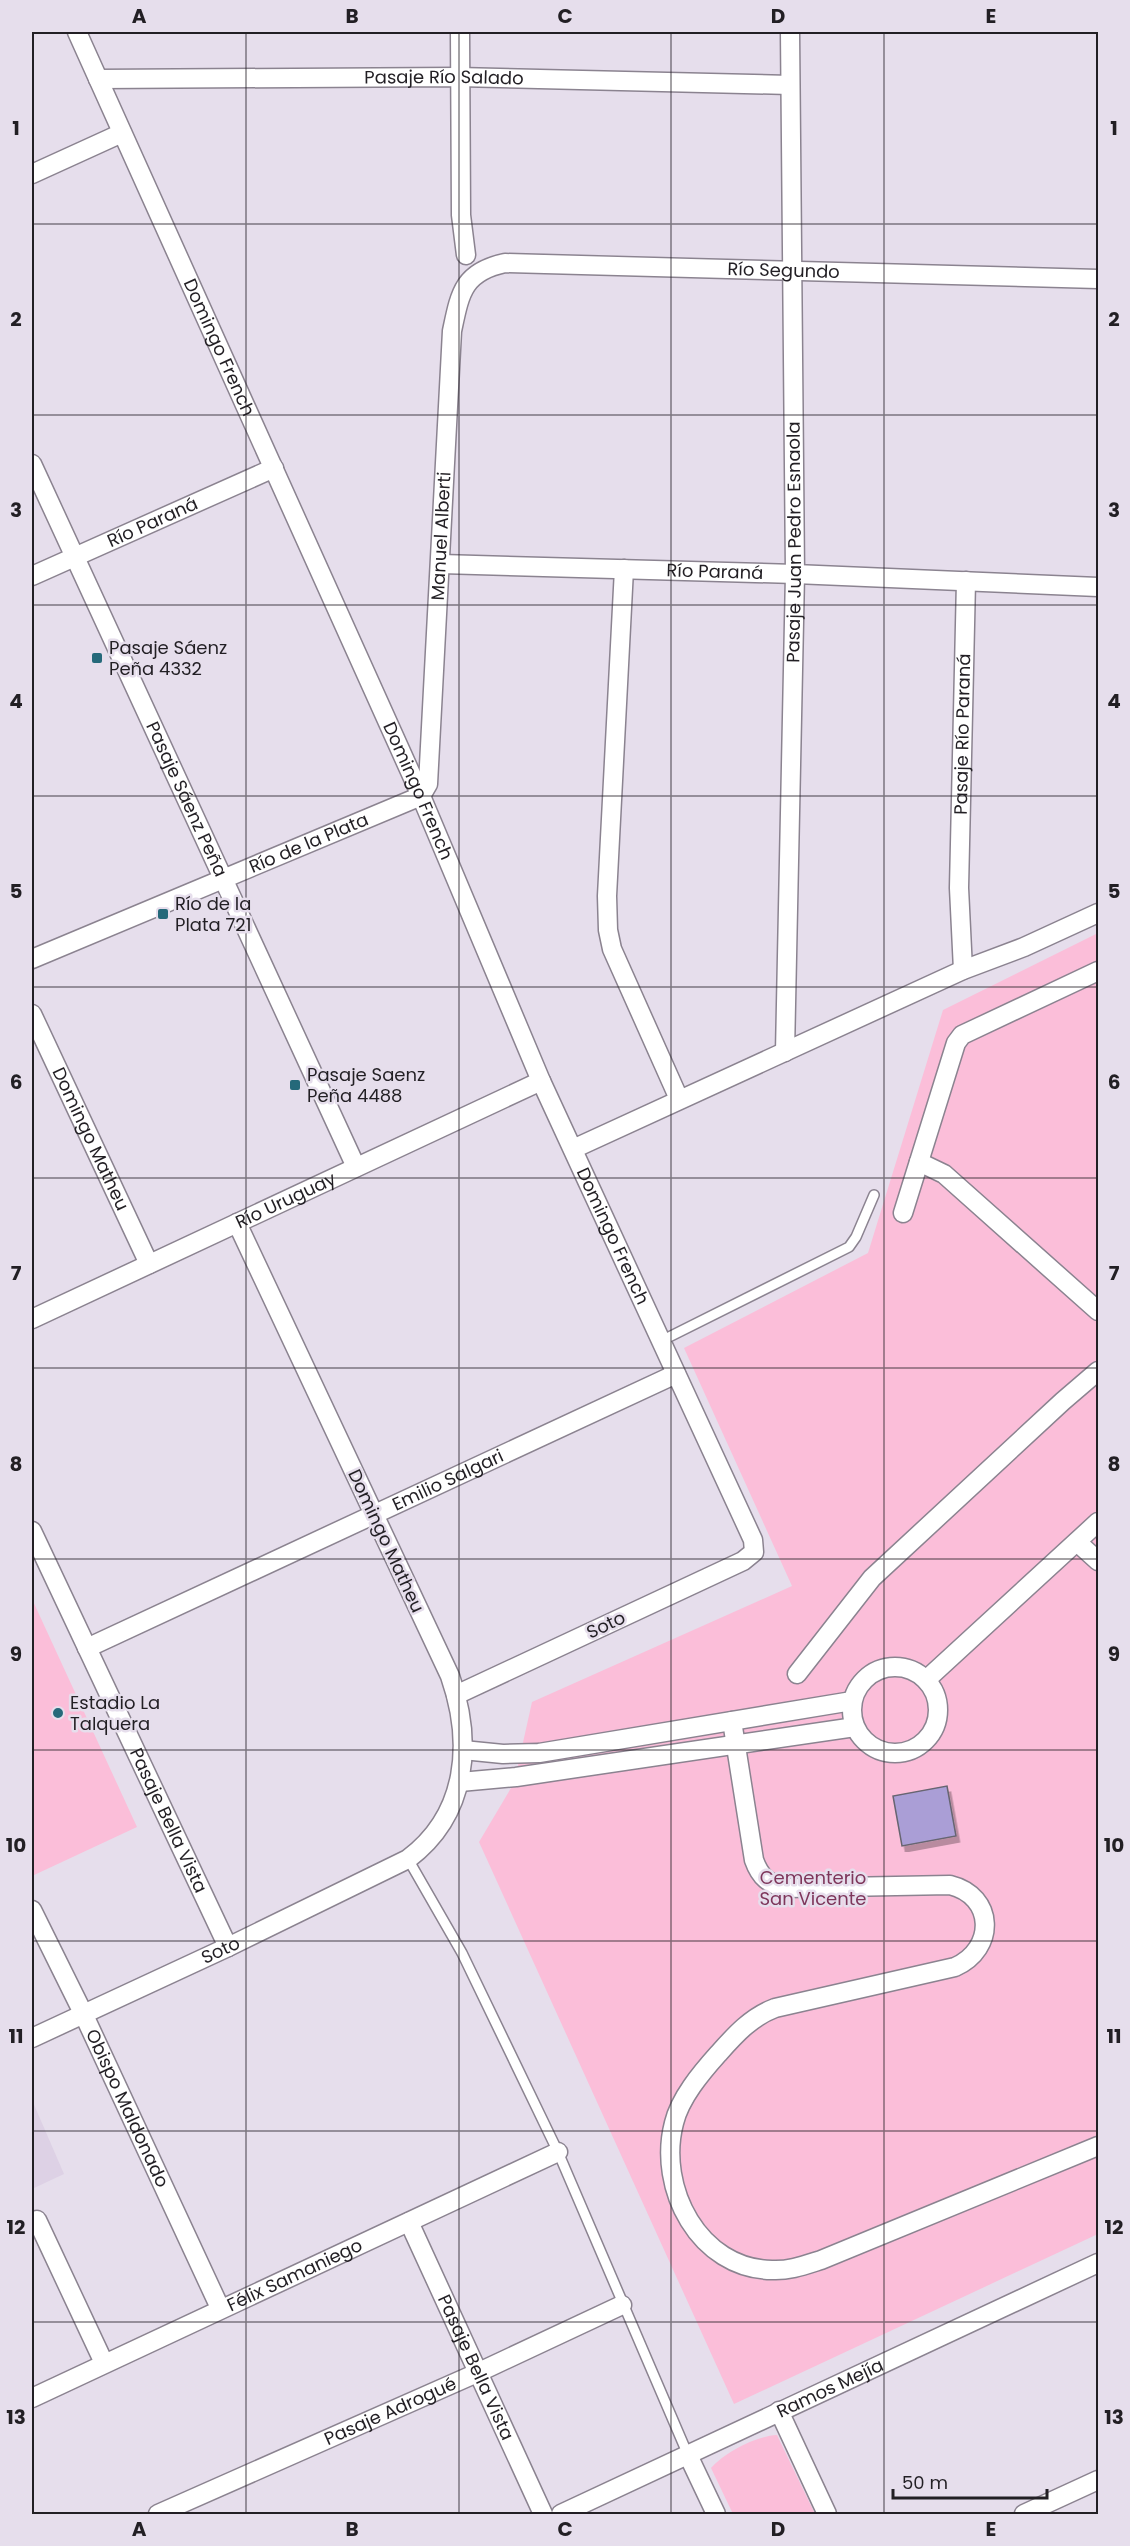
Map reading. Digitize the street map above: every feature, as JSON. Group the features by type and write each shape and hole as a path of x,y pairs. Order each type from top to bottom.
{"street":[{"name":"Domingo French","path":"77,32 421,796 542,1081 753,1540 754,1552"},
{"path":"460,32 458,76 461,214 466,255"},
{"name":"Pasaje Juan Pedro Esnaola","path":"785,1052 795,574 790,32"},
{"name":"Pasaje Río Salado","path":"98,79 458,76 790,85"},
{"path":"32,174 122,133"},
{"name":"Río Segundo","path":"470,278 490,267 505,263 1098,279"},
{"name":"Manuel Alberti","path":"421,796 428,784 453,331 457,310 470,278"},
{"name":"Pasaje Sáenz Peña","path":"32,464 356,1167"},
{"name":"Río Paraná","path":"32,576 274,468"},
{"name":"Río Paraná","path":"441,564 624,568 1098,587"},
{"path":"624,568 607,896 608,930 612,949 680,1099"},
{"name":"Pasaje Río Paraná","path":"963,970 959,888 966,581"},
{"name":"Río de la Plata","path":"32,959 421,796"},
{"path":"573,1149 963,970 1024,947 1098,913"},
{"path":"903,1213 956,1043 962,1035 1098,971"},
{"name":"Domingo Matheu","path":"32,1014 149,1264"},
{"name":"Río Uruguay","path":"32,1319 542,1081"},
{"path":"918,1162 944,1174 1098,1311"},
{"name":"Domingo Matheu","path":"237,1223 450,1676 456,1695 464,1750 460,1782 431,1838 424,1847 408,1859"},
{"path":"797,1674 872,1578 1098,1371"},
{"name":"Emilio Salgari","path":"87,1648 676,1374"},
{"path":"926,1680 1098,1522"},
{"name":"Pasaje Bella Vista","path":"32,1531 228,1947"},
{"path":"1077,1542 1098,1561"},
{"name":"Soto","path":"456,1695 743,1561 754,1552"},
{"path":"889,1667 903,1667 915,1671 926,1680 934,1693 938,1707 936,1722 929,1736 919,1746 905,1752 890,1753 875,1749 863,1740 855,1727 851,1714 852,1701 861,1683 876,1670 889,1667"},
{"path":"464,1750 503,1754 539,1753 852,1701"},
{"path":"732,1721 754,1860 767,1882 787,1888 950,1885 967,1892 978,1903 985,1921 980,1947 967,1962 954,1967 775,2008 756,2017 734,2035 705,2068 678,2112 674,2124 670,2156 673,2176 678,2197 697,2234 708,2245 734,2261 752,2268 770,2271 788,2270 821,2260 1098,2146"},
{"path":"460,1782 516,1777 855,1727"},
{"name":"Soto","path":"32,2038 228,1947 408,1859"},
{"name":"Obispo Maldonado","path":"32,1910 83,2013 220,2308"},
{"name":"Félix Samaniego","path":"32,2398 220,2308 558,2152"},
{"path":"37,2220 104,2363"},
{"name":"Pasaje Bella Vista","path":"409,2222 543,2514"},
{"name":"Ramos Mejía","path":"561,2514 1098,2263"},
{"name":"Pasaje Adrogué","path":"158,2514 477,2373 622,2305"},
{"path":"779,2411 827,2514"},
{"path":"688,2455 716,2514"},
{"path":"1024,2514 1098,2480"}],"lane":[{"path":"661,1341 849,1247 856,1237 874,1195"},
{"path":"408,1859 462,1953 558,2152 688,2455"}],"shaded area":[{"path":"32,2100 64,2174 32,2189"}],"green space":[{"name":"Cementerio San Vicente","path":"1098,933 1098,2234 734,2404 479,1842 514,1783 532,1702 792,1586 684,1348 868,1253 943,1010"},
{"name":"Estadio La Talquera","path":"32,1599 137,1827 32,1876"},
{"path":"777,2435 815,2514 733,2514 711,2468 724,2456 741,2446 760,2438"}],"building":[{"path":"947,1786 956,1836 902,1846 893,1796"}],"place":[{"name":"Pasaje Sáenz Peña 4332","path":"97,658"},
{"name":"Río de la Plata 721","path":"163,914"},
{"name":"Pasaje Saenz Peña 4488","path":"295,1085"},
{"name":"Estadio La Talquera","path":"58,1713"}]}
